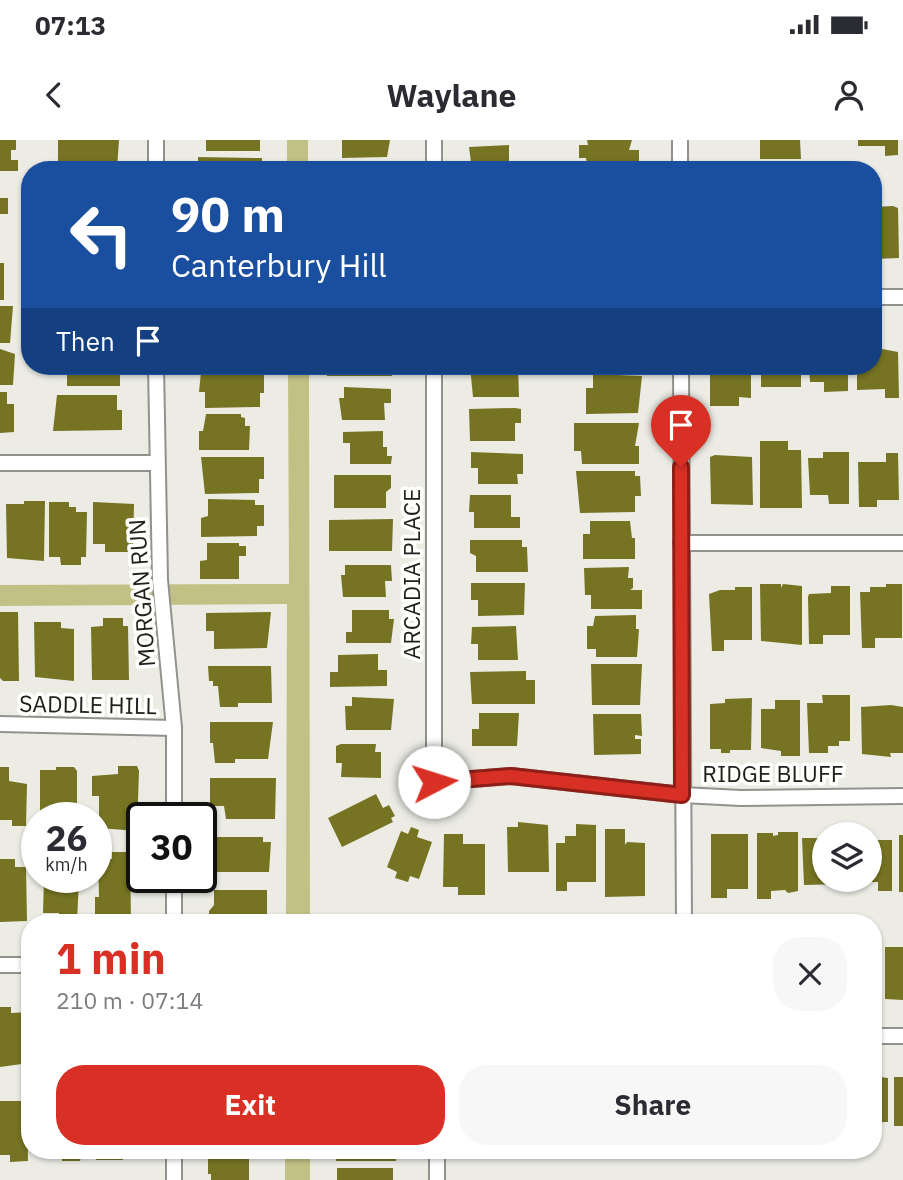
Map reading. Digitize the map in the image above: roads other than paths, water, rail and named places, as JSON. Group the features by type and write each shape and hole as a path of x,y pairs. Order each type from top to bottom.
{"street":[{"path":"156,140 156,161"},
{"path":"434,140 434,161"},
{"path":"680,140 680,161"},
{"path":"882,297 903,297"},
{"name":"MORGAN RUN","path":"156,375 160,580 174,728 174,802"},
{"name":"ARCADIA PLACE","path":"434,375 434,782"},
{"path":"681,375 684,914"},
{"path":"0,463 156,463"},
{"path":"681,543 903,543"},
{"name":"SADDLE HILL","path":"0,724 174,728"},
{"name":"RIDGE BLUFF","path":"434,782 511,776 682,795 741,798 903,796"},
{"path":"174,893 174,914"},
{"path":"0,965 21,965"},
{"path":"882,1036 903,1036"},
{"path":"174,1159 174,1180"},
{"path":"437,1159 437,1180"}]}
